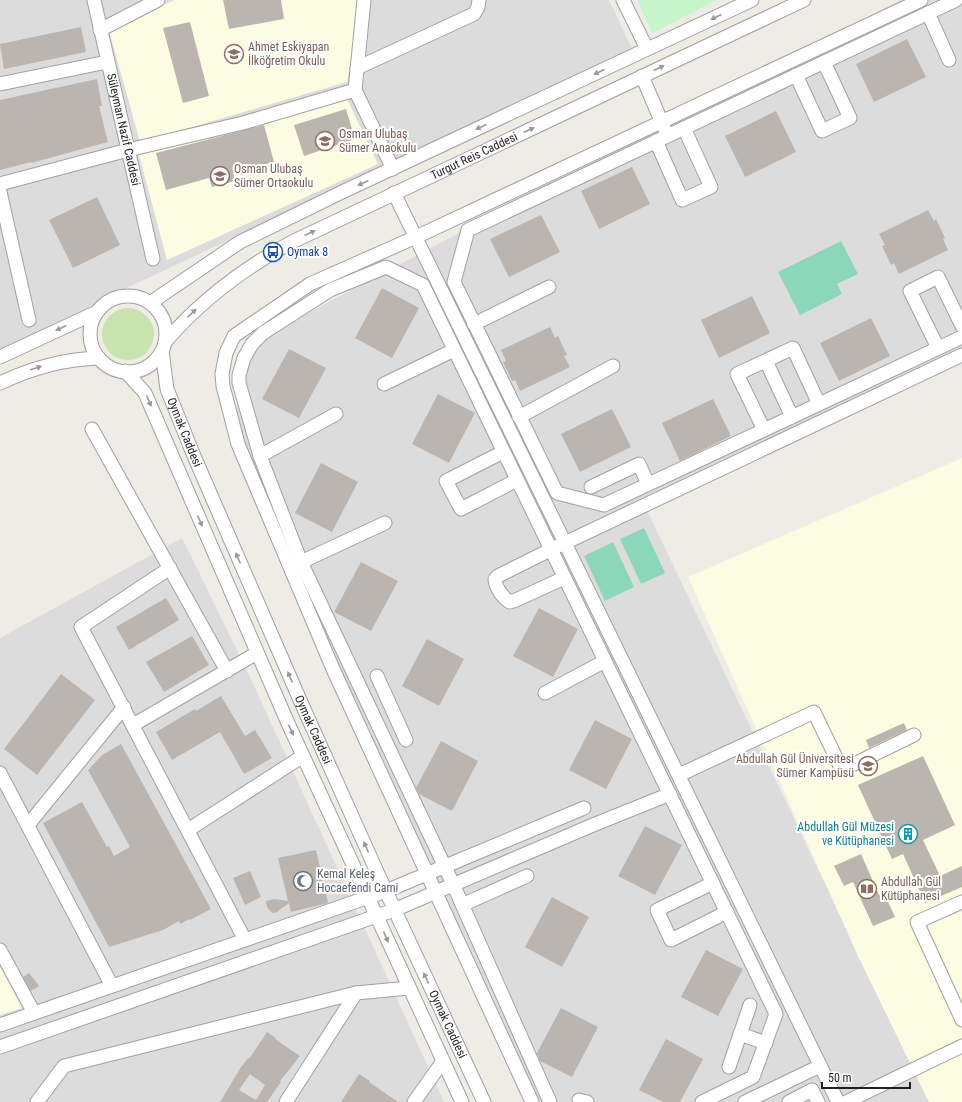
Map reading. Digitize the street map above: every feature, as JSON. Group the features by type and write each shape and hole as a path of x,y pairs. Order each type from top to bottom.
{"street":[{"name":"Süleyman Nazif Caddesi","path":"94,0 153,259"},
{"path":"100,30 158,0"},
{"path":"364,0 355,90 393,169"},
{"path":"357,68 474,14 479,0"},
{"path":"623,0 647,49"},
{"name":"Turgut Reis Caddesi","path":"150,303 240,242 752,0"},
{"name":"Turgut Reis Caddesi","path":"164,347 202,304 231,280 255,263 292,242 804,0"},
{"path":"532,1102 333,669 238,444 222,386 222,374 226,353 234,336 310,284 416,237 921,0"},
{"path":"956,0 468,230 454,282 556,493 604,505 962,338"},
{"path":"928,13 949,60"},
{"path":"0,84 107,62"},
{"path":"796,75 822,131 850,118 824,62"},
{"path":"642,76 668,136"},
{"path":"0,184 128,150 243,123 355,90"},
{"path":"656,141 682,200 711,187 684,128"},
{"path":"0,192 6,249 29,320"},
{"path":"394,193 838,1102"},
{"path":"550,1102 453,884 301,562 260,456 239,383 240,370 244,358 252,344 263,333 330,290 386,267 423,285 776,1014 753,1078 702,1102"},
{"path":"938,348 910,291 938,277 962,326"},
{"path":"474,324 549,287"},
{"path":"0,357 97,312 108,302 122,296 136,297 150,303 160,313 166,332 164,347 149,366 135,371 125,371 110,367 99,358 94,350 90,335 92,321 97,312"},
{"name":"Oymak Caddesi","path":"164,347 167,389 194,456 300,700 394,910 484,1102"},
{"path":"764,430 737,374 766,360 793,348 819,404"},
{"path":"384,384 454,350"},
{"path":"564,578 510,602 506,599 495,583 495,578 498,576 550,550 566,544 962,356"},
{"path":"0,383 48,364 99,358"},
{"path":"766,360 792,417"},
{"path":"519,417 613,366"},
{"name":"Oymak Caddesi","path":"125,371 145,393 303,756 462,1102"},
{"path":"260,456 336,414"},
{"path":"92,428 227,671"},
{"path":"503,452 446,481 461,509 517,480"},
{"path":"591,487 639,464 648,484"},
{"path":"301,562 385,523"},
{"path":"170,568 82,626 245,940"},
{"path":"133,725 257,653"},
{"path":"545,693 605,661"},
{"path":"377,676 406,740"},
{"path":"28,825 124,707"},
{"path":"374,717 392,709"},
{"path":"679,775 814,712 842,770 914,735"},
{"path":"188,830 303,756"},
{"path":"2,781 28,825 112,986"},
{"path":"0,1047 394,910 670,794"},
{"path":"0,1025 386,891 584,808"},
{"path":"553,821 560,839"},
{"path":"462,905 527,876"},
{"path":"713,883 656,910 671,940 727,912"},
{"path":"962,902 918,922 962,1020"},
{"path":"0,950 34,1013"},
{"path":"37,1102 64,1066 356,993 409,988"},
{"path":"286,1102 356,993"},
{"path":"729,1067 750,1005"},
{"path":"740,1034 766,1043"},
{"path":"846,1102 962,1046"},
{"path":"414,1102 443,1061"},
{"path":"745,1102 820,1066"},
{"path":"789,1102 812,1090 818,1102"}],"shaded area":[{"path":"0,0 609,0 633,51 116,293 0,356"},
{"name":"Ahmet Eskiyapan İlköğretim Okulu","path":"175,0 361,0 347,82 140,142 108,27"},
{"path":"900,0 962,0 962,357 644,504 929,1102 536,1102 331,655 235,419 251,343"},
{"name":"Osman Ulubaş Sümer Ortaokulu","path":"346,97 378,164 167,260 139,155 277,118"},
{"name":"Abdullah Gül Üniversitesi Sümer Kampüsü","path":"962,458 962,1102 929,1102 858,956 688,577"},
{"path":"182,538 250,677 444,1102 0,1102 0,638"},
{"path":"0,967 22,1008 0,1015"}],"green space":[{"path":"637,0 717,0 652,33"},
{"path":"841,241 858,274 837,284 842,294 800,315 778,272"},
{"path":"123,308 133,308 147,315 154,329 154,339 147,353 133,360 123,360 113,356 106,349 102,339 102,329 106,319 113,312"},
{"path":"644,528 665,573 641,584 620,539"},
{"path":"613,542 634,587 605,601 584,556"}],"building":[{"path":"223,0 281,0 284,19 229,29"},
{"path":"190,22 209,96 183,103 163,28"},
{"path":"81,27 86,52 4,69 0,44"},
{"path":"907,39 926,77 874,102 856,64"},
{"path":"97,79 102,106 99,106 108,142 0,170 0,100"},
{"path":"346,109 355,139 304,156 294,125"},
{"path":"776,111 796,152 745,177 725,136"},
{"path":"264,125 274,162 233,173 235,181 212,187 209,178 166,190 156,153"},
{"path":"632,167 650,204 599,229 581,191"},
{"path":"97,197 120,245 73,268 49,220"},
{"path":"928,210 934,221 936,219 945,238 943,239 948,250 899,274 894,263 891,265 882,246 885,245 879,234"},
{"path":"541,215 560,252 509,277 490,239"},
{"path":"382,288 419,308 392,358 355,338"},
{"path":"752,296 770,333 719,358 701,320"},
{"path":"871,318 890,356 839,381 820,343"},
{"path":"550,327 555,338 558,336 567,355 564,356 570,367 520,391 515,380 512,381 503,362 506,361 501,350"},
{"path":"289,349 326,368 299,418 262,399"},
{"path":"438,394 475,413 449,463 412,444"},
{"path":"713,399 731,436 680,461 662,423"},
{"path":"612,409 631,447 580,472 561,434"},
{"path":"321,463 358,482 332,532 295,513"},
{"path":"361,562 398,581 371,631 334,612"},
{"path":"166,598 179,620 129,650 116,627"},
{"path":"539,608 578,629 553,677 513,656"},
{"path":"192,636 209,665 164,692 146,662"},
{"path":"427,639 464,659 439,706 402,686"},
{"path":"61,674 95,700 37,775 4,749"},
{"path":"221,696 245,736 255,730 272,758 244,774 220,732 172,760 156,732 195,709 196,711"},
{"path":"595,720 632,739 606,789 569,770"},
{"path":"904,723 907,730 869,748 866,740"},
{"path":"441,741 478,761 452,811 419,794 416,788"},
{"path":"121,744 211,909 180,924 179,921 163,930 109,947 43,823 82,802 107,847 109,846 114,856 130,847 88,770 102,755"},
{"name":"Abdullah Gül Müzesi ve Kütüphanesi","path":"923,756 955,825 923,840 940,876 962,866 962,887 925,903 903,854 892,859 858,785"},
{"path":"645,826 682,845 655,895 618,876"},
{"name":"Kemal Keleş Hocaefendi Cami","path":"316,850 328,903 291,912 289,903 277,912 273,913 270,911 267,907 266,901 274,899 288,901 278,858"},
{"name":"Abdullah Gül Kütüphanesi","path":"861,854 879,895 884,893 895,917 873,926 853,882 844,886 834,866"},
{"path":"250,871 261,897 245,905 233,878"},
{"path":"552,897 589,917 562,967 525,947"},
{"path":"706,950 743,969 718,1016 681,997"},
{"path":"29,973 39,986 31,991 23,977"},
{"path":"561,1008 598,1027 572,1077 540,1061 537,1053"},
{"path":"267,1032 300,1056 280,1081 281,1082 267,1102 220,1102 241,1067 248,1058 249,1059","holes":["250,1074 265,1085 256,1100 239,1090"]},
{"path":"666,1039 703,1059 680,1102 663,1102 639,1090"},
{"path":"359,1074 370,1081 369,1082 398,1102 341,1102"}],"place":[{"name":"Ahmet Eskiyapan İlköğretim Okulu","path":"234,54"},
{"name":"Osman Ulubaş Sümer Anaokulu","path":"325,141"},
{"name":"Osman Ulubaş Sümer Ortaokulu","path":"220,176"},
{"name":"Oymak 8","path":"273,252"},
{"name":"Abdullah Gül Üniversitesi Sümer Kampüsü","path":"868,766"},
{"name":"Abdullah Gül Müzesi ve Kütüphanesi","path":"908,834"},
{"name":"Kemal Keleş Hocaefendi Cami","path":"303,881"},
{"name":"Abdullah Gül Kütüphanesi","path":"867,889"}]}
